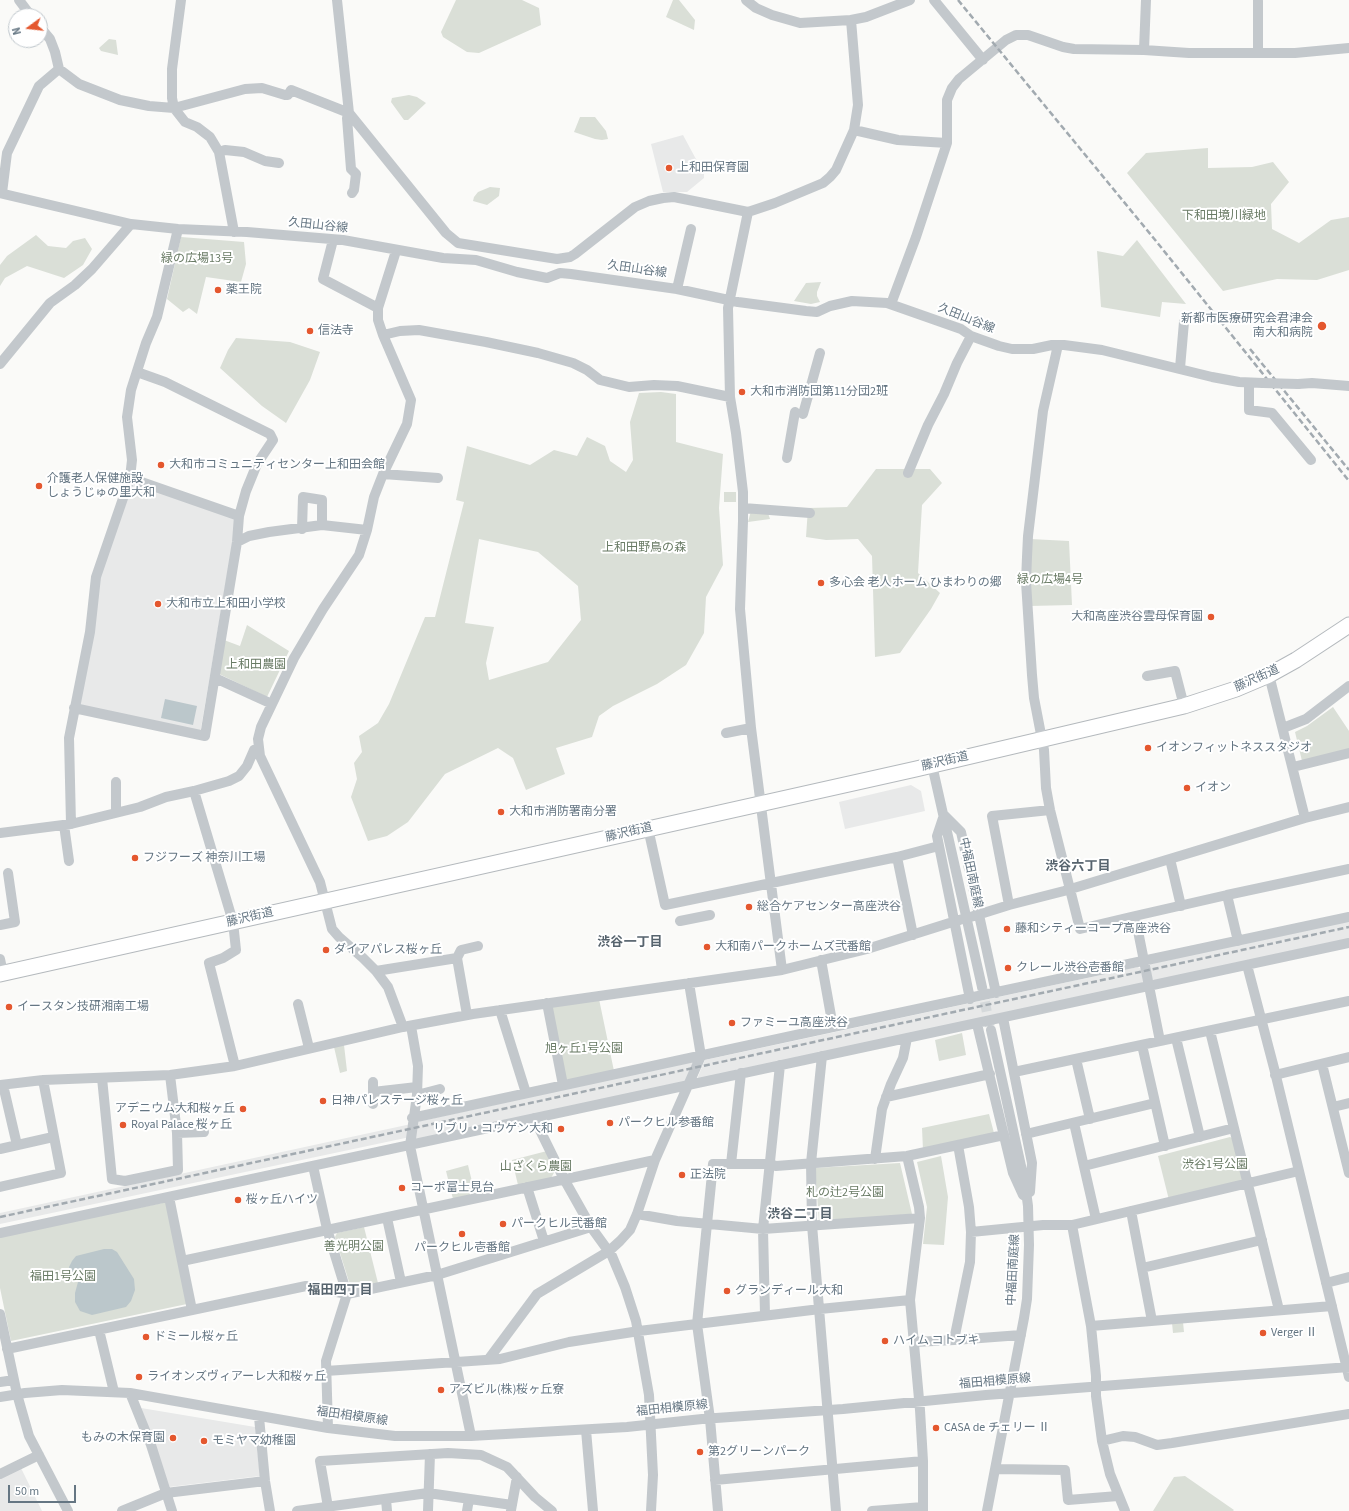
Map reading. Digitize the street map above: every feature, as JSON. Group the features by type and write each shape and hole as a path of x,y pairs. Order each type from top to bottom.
{"highway":[{"name":"藤沢街道","path":"2,974 500,863 648,828 761,804 1184,706 1269,675 1296,660 1349,625"}],"street":[{"path":"181,0 172,68 172,98 174,108 185,122 197,127 210,137 218,152 234,232"},
{"path":"337,0 348,116 351,169 356,174 354,190 352,193"},
{"path":"746,0 756,8 772,15 800,23 851,20 866,17 910,0"},
{"path":"934,0 983,60"},
{"path":"1144,50 1146,0"},
{"path":"1258,1 1258,52"},
{"path":"48,37 55,52 59,69 79,84 120,100 149,106 174,108 245,89 262,88 285,95 288,95 291,90 348,116 446,233 458,243 563,259 570,257 582,249 635,207 663,198 680,198 748,212 793,196 823,183 836,170 854,130 858,105 851,20"},
{"path":"891,304 916,237 947,143 947,100 952,88 959,79 1006,40 1016,35 1028,35 1063,48 1144,50 1189,53 1295,53 1349,48"},
{"path":"1,193 7,153 39,86 59,69"},
{"path":"854,130 898,140 947,143"},
{"path":"218,152 225,150 244,152 265,161 279,163"},
{"name":"久田山谷線","path":"1,193 131,224 178,229 343,240 396,251 443,258 476,260 517,272 547,278 565,273 677,288 729,299 806,311 817,312 830,306 852,301 887,303 961,329 971,336 1012,349 1033,349 1058,345 1102,350 1212,377 1250,383 1312,383 1349,386"},
{"path":"748,212 729,299 730,397 740,460 743,508 740,609 751,728 782,970"},
{"path":"0,364 50,303 75,285 92,269 131,224"},
{"path":"69,861 69,738 90,632 96,577 130,478 132,460 128,417 131,390 146,343 157,318 178,229"},
{"path":"677,288 691,229"},
{"path":"333,240 323,279 378,308"},
{"path":"396,251 378,308 378,320 411,400 407,424 383,474 373,503 367,530 359,555 323,609 294,658 261,727 258,739 260,756 320,882 332,929 339,938 376,971 388,987 407,1026 418,1066 417,1091 412,1118 410,1146 471,1436"},
{"path":"1180,368 1184,322"},
{"path":"383,335 400,330 419,330 538,353 573,363 587,370 600,380 629,387 654,385 677,386 730,397"},
{"path":"908,473 928,425 946,390 956,363 971,336"},
{"path":"1058,345 1043,411 1028,536 1026,582 1034,698 1042,739 1050,810 1080,930 1134,916 1349,869"},
{"path":"787,458 799,413 820,353"},
{"path":"74,708 205,736 237,542 239,516 256,464 273,440 270,434 165,382 136,372"},
{"path":"1250,383 1249,410 1272,413 1311,460"},
{"path":"383,474 438,478"},
{"path":"130,478 239,516"},
{"path":"302,529 303,497 322,500 322,525"},
{"path":"743,508 810,513"},
{"path":"237,542 249,536 269,532 302,529 322,525 367,530"},
{"path":"1147,676 1175,671 1184,706"},
{"path":"1269,675 1305,818"},
{"path":"215,678 272,704"},
{"path":"1283,728 1306,719 1349,686"},
{"path":"726,733 751,728"},
{"path":"0,833 68,824 140,807 166,797 229,781 239,776 247,766 254,750 259,748"},
{"path":"1293,767 1349,753"},
{"name":"中福田南庭線","path":"932,765 982,987"},
{"path":"116,782 116,812"},
{"path":"194,791 234,922 236,950 223,958 209,963 235,1066"},
{"path":"17,1145 2,1085 43,1080 170,1075 235,1066 407,1026 467,1015 782,970 867,949 1009,905 1070,889 1305,818 1349,807"},
{"path":"1009,905 992,816 1050,810"},
{"path":"970,999 957,921 937,836 944,815 960,832 976,915 996,993"},
{"path":"648,828 665,905 897,857 902,854 935,847"},
{"path":"897,857 913,935"},
{"path":"1170,858 1181,906"},
{"path":"0,925 15,922 8,873"},
{"path":"1227,895 1238,940"},
{"path":"692,900 696,918"},
{"path":"680,921 710,915"},
{"path":"1134,916 1160,1041"},
{"path":"412,1118 1349,917"},
{"path":"0,1234 410,1146 689,1084 977,1024 1149,985 1349,943"},
{"path":"467,1015 457,958 461,950 478,946"},
{"path":"376,971 457,958"},
{"path":"0,959 2,974"},
{"path":"820,960 834,1027"},
{"path":"1247,964 1348,1370"},
{"path":"488,1360 538,1294 609,1251 630,1230 637,1214 655,1160 701,1056 689,983"},
{"path":"1014,1072 1349,1001"},
{"path":"547,1003 563,1085"},
{"path":"298,1004 310,1048"},
{"path":"500,1010 526,1093"},
{"path":"1003,1018 1032,1163 1028,1206"},
{"path":"977,1024 1013,1173 1028,1206"},
{"name":"中福田南庭線","path":"987,1511 1027,1300 1030,1245 1025,1184 991,1030"},
{"path":"1210,1031 1279,1310"},
{"path":"875,1159 882,1109 903,1058 906,1038"},
{"path":"1176,1038 1200,1137"},
{"path":"1142,1046 1165,1146"},
{"path":"822,1056 811,1163 812,1225 836,1511"},
{"path":"1275,1075 1349,1057"},
{"path":"1076,1059 1090,1119"},
{"path":"1322,1064 1346,1149 1349,1174"},
{"path":"765,1315 763,1229 780,1065"},
{"path":"731,1164 741,1073"},
{"path":"886,1097 990,1074"},
{"path":"102,1078 112,1179 125,1181 178,1170 177,1133 170,1075"},
{"path":"0,1187 61,1173 43,1080"},
{"path":"373,1104 373,1087 417,1091 440,1089"},
{"path":"1333,1107 1349,1103"},
{"path":"1026,1134 1155,1104"},
{"path":"534,1118 564,1179 591,1227 612,1256 625,1287 639,1331 649,1395 653,1475 651,1511"},
{"path":"1074,1122 1096,1219"},
{"path":"1084,1166 1234,1128"},
{"path":"177,1133 204,1132"},
{"path":"718,1511 710,1419 697,1324 714,1164 770,1164 776,1166 908,1156 1004,1135"},
{"path":"0,1148 53,1137"},
{"path":"954,1340 970,1262 969,1207 958,1145"},
{"path":"872,1511 923,1509 923,1461 910,1300 920,1218 908,1156"},
{"path":"182,1261 326,1229 386,1218 655,1160"},
{"path":"313,1166 326,1229 347,1294 326,1361 328,1428"},
{"path":"970,1232 1043,1225 1072,1225 1299,1171"},
{"path":"527,1187 544,1241"},
{"path":"168,1197 192,1310"},
{"path":"1131,1211 1152,1321"},
{"path":"637,1214 677,1221 763,1229 920,1218"},
{"path":"386,1218 401,1282"},
{"path":"1072,1225 1091,1326 1102,1441 1110,1474 1125,1511"},
{"path":"7,1349 306,1286 347,1294 437,1275 591,1227"},
{"path":"1142,1268 1262,1240"},
{"path":"1326,1282 1349,1277"},
{"path":"326,1372 500,1359 569,1342 639,1331 765,1315 910,1300"},
{"path":"1091,1326 1332,1306"},
{"path":"1,1320 17,1394 29,1436 68,1511"},
{"path":"99,1330 114,1392"},
{"path":"914,1342 1021,1335"},
{"name":"福田相模原線","path":"0,1397 62,1390 130,1393 328,1428 395,1436 471,1436 586,1430 1096,1387 1348,1370"},
{"path":"0,1382 14,1380"},
{"path":"130,1393 150,1445 172,1511"},
{"path":"1102,1441 1123,1436 1135,1436 1157,1445 1349,1414"},
{"path":"259,1416 265,1481 270,1511"},
{"path":"586,1430 594,1511"},
{"path":"328,1507 320,1461 448,1453 481,1455 507,1467 535,1497 552,1511"},
{"path":"428,1511 430,1454"},
{"path":"0,1474 39,1455"},
{"path":"716,1480 923,1461"},
{"path":"995,1469 1065,1470 1068,1500 1118,1496"},
{"path":"297,1511 328,1507 351,1507 386,1499 428,1493 469,1499 511,1508 517,1477"},
{"path":"122,1511 166,1493 265,1481"},
{"path":"386,1499 387,1511"},
{"path":"467,1511 469,1499"}],"shaded area":[{"path":"683,135 704,174 704,178 687,192 663,192 651,144"},
{"name":"大和市立上和田小学校","path":"130,479 237,517 200,734 80,708 97,577"},
{"path":"165,699 197,706 193,725 161,718"},
{"path":"911,785 921,791 925,811 845,829 839,802"},
{"path":"1349,920 1349,939 1155,981 1151,978 1149,967 1150,964"},
{"path":"1138,967 1141,969 1144,981 1142,983 697,1079 705,1060"},
{"path":"695,1061 687,1081 416,1140 416,1122"},
{"path":"411,1124 410,1137 0,1224 0,1213"},
{"path":"104,1249 112,1249 117,1252 134,1279 135,1290 131,1301 126,1307 92,1315 80,1311 75,1302 75,1293 78,1282 70,1273 69,1267 76,1256"},
{"name":"モミヤマ幼稚園","path":"141,1408 255,1427 260,1476 169,1487"},
{"path":"21,1468 42,1511 0,1511 0,1479"}],"green space":[{"path":"456,0 522,0 539,8 541,25 479,53 467,52 443,37 441,32"},
{"path":"673,0 679,0 695,20 694,30 666,17"},
{"path":"109,39 116,40 118,55 101,51 99,48"},
{"path":"409,95 417,97 426,103 408,120 404,120 391,102 392,98"},
{"path":"580,117 595,117 606,131 608,139 595,139 574,132"},
{"name":"下和田境川緑地","path":"1208,148 1208,168 1252,167 1273,162 1289,182 1271,204 1272,229 1299,243 1331,220 1349,217 1349,270 1317,280 1277,279 1223,291 1127,173 1146,153"},
{"path":"490,187 500,188 499,196 487,205 473,201 478,192"},
{"path":"36,235 48,246 66,248 73,241 85,238 92,249 83,265 64,278 27,266 5,278 0,286 0,265 7,256"},
{"name":"緑の広場13号","path":"181,237 244,242 246,264 241,282 206,277 197,314 189,308 183,312 167,299"},
{"path":"1137,240 1186,304 1162,302 1160,317 1101,307 1097,251 1123,256"},
{"path":"821,282 817,292 820,302 811,304 794,301 806,283"},
{"path":"236,338 290,342 320,352 310,380 286,423 262,406 220,368 228,350"},
{"name":"上和田野鳥の森","path":"661,392 676,394 676,442 723,454 719,508 723,565 706,597 704,633 686,665 657,684 613,706 599,716 592,737 556,748 565,774 526,790 513,758 498,748 445,774 408,822 387,836 368,841 351,797 357,779 354,763 362,752 359,736 378,723 389,704 425,617 435,617 464,502 456,500 467,446 530,465 554,450 577,456 587,437 605,446 610,461 626,472 633,460 630,422 639,393","holes":["479,539 538,552 578,586 581,620 548,662 489,680 486,663 494,627 465,623"]},
{"path":"876,469 930,469 942,483 922,505 918,573 940,593 931,609 900,653 875,657 872,556 858,539 826,540 806,537 808,508 847,507"},
{"path":"724,492 736,492 736,502 724,502"},
{"path":"751,511 768,513 770,519 748,522"},
{"name":"緑の広場4号","path":"1030,539 1069,541 1072,605 1030,606"},
{"name":"上和田農園","path":"247,625 289,651 267,697 217,673 224,640 240,646"},
{"path":"1333,707 1349,731 1349,749 1302,761 1295,732 1307,726"},
{"name":"旭ヶ丘1号公園","path":"599,999 614,1071 568,1080 564,1078 551,1009 553,1006"},
{"path":"962,1033 966,1055 939,1061 935,1040"},
{"path":"344,1045 347,1071 340,1073 334,1047"},
{"path":"989,1114 994,1133 923,1150 922,1128"},
{"name":"渋谷1号公園","path":"1230,1137 1234,1139 1243,1180 1169,1200 1158,1156"},
{"name":"山ざくら農園","path":"547,1151 555,1171 551,1178 518,1185 512,1160"},
{"path":"941,1156 948,1197 944,1245 923,1244 927,1207 917,1162"},
{"name":"札の辻2号公園","path":"900,1163 912,1214 819,1222 815,1168"},
{"path":"468,1165 475,1194 453,1199 446,1171"},
{"name":"福田1号公園","path":"167,1202 187,1304 11,1341 0,1288 0,1236"},
{"name":"善光明公園","path":"364,1227 378,1283 354,1288 350,1285 335,1237 337,1233"},
{"path":"1183,1322 1184,1332 1173,1333 1172,1323"},
{"path":"1185,1476 1234,1510 1153,1511 1174,1477"}],"tunnel":[{"path":"982,987 990,1028"}],"railway":[{"path":"958,0 1156,241 1349,481"},
{"path":"1250,349 1349,470"},
{"path":"0,1217 1349,927"}],"place":[{"name":"上和田保育園","path":"669,168"},
{"name":"薬王院","path":"218,290"},
{"name":"新都市医療研究会君津会 南大和病院","path":"1322,326"},
{"name":"信法寺","path":"310,331"},
{"name":"大和市消防団第11分団2班","path":"742,392"},
{"name":"大和市コミュニティセンター上和田会館","path":"161,465"},
{"name":"介護老人保健施設 しょうじゅの里大和","path":"39,486"},
{"name":"多心会 老人ホーム ひまわりの郷","path":"821,583"},
{"name":"大和市立上和田小学校","path":"158,604"},
{"name":"大和高座渋谷雲母保育園","path":"1211,617"},
{"name":"イオンフィットネススタジオ","path":"1148,748"},
{"name":"イオン","path":"1187,788"},
{"name":"大和市消防署南分署","path":"501,812"},
{"name":"フジフーズ 神奈川工場","path":"135,858"},
{"name":"総合ケアセンター高座渋谷","path":"749,907"},
{"name":"藤和シティーコープ高座渋谷","path":"1007,929"},
{"name":"大和南パークホームズ弐番館","path":"707,947"},
{"name":"ダイアパレス桜ヶ丘","path":"326,950"},
{"name":"クレール渋谷壱番館","path":"1008,968"},
{"name":"イースタン技研湘南工場","path":"9,1007"},
{"name":"ファミーユ高座渋谷","path":"732,1023"},
{"name":"日神パレステージ桜ヶ丘","path":"323,1101"},
{"name":"アデニウム大和桜ヶ丘","path":"243,1109"},
{"name":"パークヒル参番館","path":"610,1123"},
{"name":"Royal Palace 桜ヶ丘","path":"123,1125"},
{"name":"リブリ・コウゲン大和","path":"561,1129"},
{"name":"正法院","path":"682,1175"},
{"name":"コーポ富士見台","path":"402,1188"},
{"name":"桜ヶ丘ハイツ","path":"238,1200"},
{"name":"パークヒル弐番館","path":"503,1224"},
{"name":"パークヒル壱番館","path":"462,1234"},
{"name":"グランディール大和","path":"727,1291"},
{"name":"Verger Ⅱ","path":"1263,1333"},
{"name":"ドミール桜ヶ丘","path":"146,1337"},
{"name":"ハイム コトブキ","path":"885,1341"},
{"name":"ライオンズヴィアーレ大和桜ヶ丘","path":"139,1377"},
{"name":"アズビル(株)桜ヶ丘寮","path":"441,1390"},
{"name":"CASA de チェリー Ⅱ","path":"936,1428"},
{"name":"もみの木保育園","path":"173,1438"},
{"name":"モミヤマ幼稚園","path":"204,1441"},
{"name":"第2グリーンパーク","path":"700,1452"}],"district":[{"name":"渋谷六丁目","path":"1078,867"},
{"name":"渋谷一丁目","path":"630,943"},
{"name":"渋谷二丁目","path":"800,1215"},
{"name":"福田四丁目","path":"340,1291"}]}
